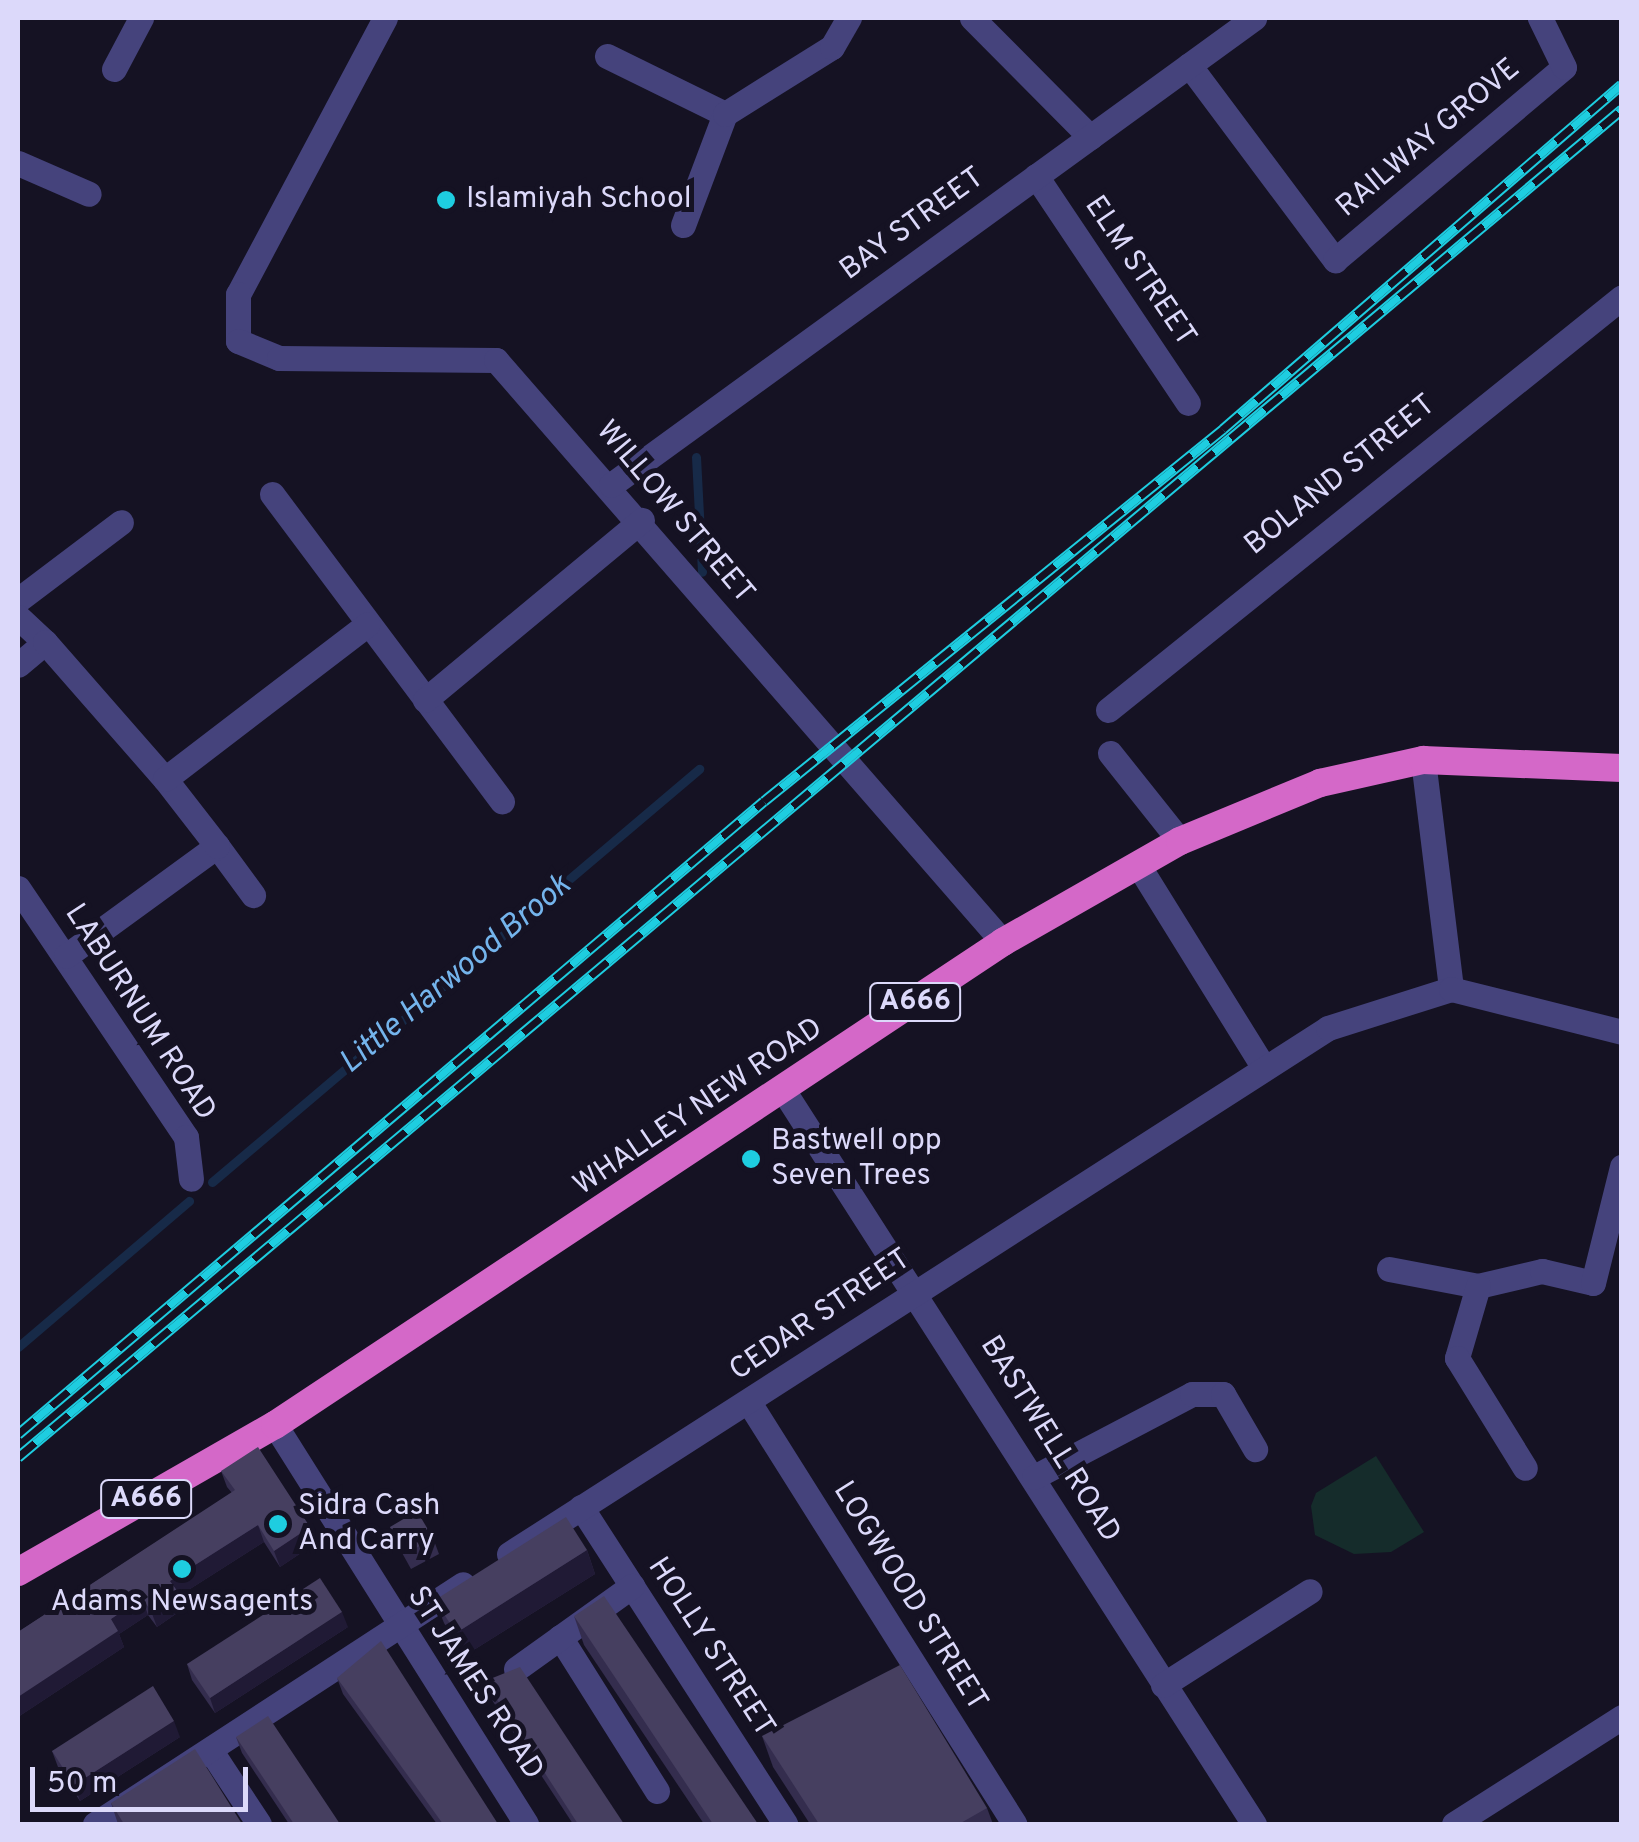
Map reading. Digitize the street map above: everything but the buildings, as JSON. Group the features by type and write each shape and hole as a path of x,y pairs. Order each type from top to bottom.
{"highway":[{"name":"WHALLEY NEW ROAD","path":"18,1572 274,1425 785,1093 1003,942 1140,868 1180,841 1320,783 1422,760 1622,768"}],"street":[{"path":"114,69 141,18"},
{"name":"WILLOW STREET","path":"385,18 238,294 238,341 279,358 496,360 642,520 834,758 1003,942"},
{"path":"682,224 725,114 832,46 849,18"},
{"path":"972,18 1090,137"},
{"name":"BAY STREET","path":"611,485 1254,18"},
{"name":"RAILWAY GROVE","path":"1189,65 1335,260 1564,67 1540,18"},
{"path":"607,56 725,114"},
{"path":"18,163 89,194"},
{"name":"ELM STREET","path":"1036,176 1188,403"},
{"name":"BOLAND STREET","path":"1108,710 1621,300"},
{"path":"272,494 502,802"},
{"path":"424,700 642,520"},
{"path":"18,600 121,522"},
{"path":"18,617 45,642 165,779 254,894"},
{"path":"165,779 368,624"},
{"path":"18,666 45,642"},
{"path":"1110,753 1180,841"},
{"path":"1422,760 1451,989 1622,1032"},
{"path":"66,956 217,846"},
{"path":"1140,868 1262,1066"},
{"name":"LABURNUM ROAD","path":"18,888 186,1137 191,1179"},
{"name":"CEDAR STREET","path":"95,1824 581,1507 750,1404 916,1290 1262,1066 1328,1028 1451,989"},
{"name":"BASTWELL ROAD","path":"785,1093 916,1290 1254,1824"},
{"path":"1389,1269 1478,1286 1542,1271 1593,1283 1622,1167"},
{"path":"1478,1286 1457,1358 1525,1468"},
{"path":"1034,1477 1192,1394 1224,1394 1255,1449"},
{"name":"LOGWOOD STREET","path":"750,1404 1014,1824"},
{"name":"ST JAMES ROAD","path":"274,1425 398,1627 526,1824"},
{"name":"HOLLY STREET","path":"581,1507 785,1824"},
{"path":"516,1670 632,1586"},
{"path":"1164,1685 1310,1591"},
{"path":"560,1637 657,1792"},
{"path":"1471,1820 1622,1717"},
{"path":"210,1751 259,1824"}],"green space":[{"path":"1376,1456 1424,1532 1391,1552 1354,1554 1315,1535 1311,1506 1316,1493"}],"waterway":[{"name":"Little Harwood Brook","path":"696,457 702,572"},
{"name":"Little Harwood Brook","path":"212,1182 699,769"},
{"name":"Little Harwood Brook","path":"18,1347 189,1201"}],"railway":[{"path":"18,1434 764,801 1223,429 1622,84"},
{"path":"18,1457 1622,109"}],"place":[{"name":"Islamiyah School","path":"446,200"},
{"name":"Bastwell opp Seven Trees","path":"751,1159"},
{"name":"Sidra Cash And Carry","path":"278,1524"},
{"name":"Adams Newsagents","path":"182,1569"}]}
